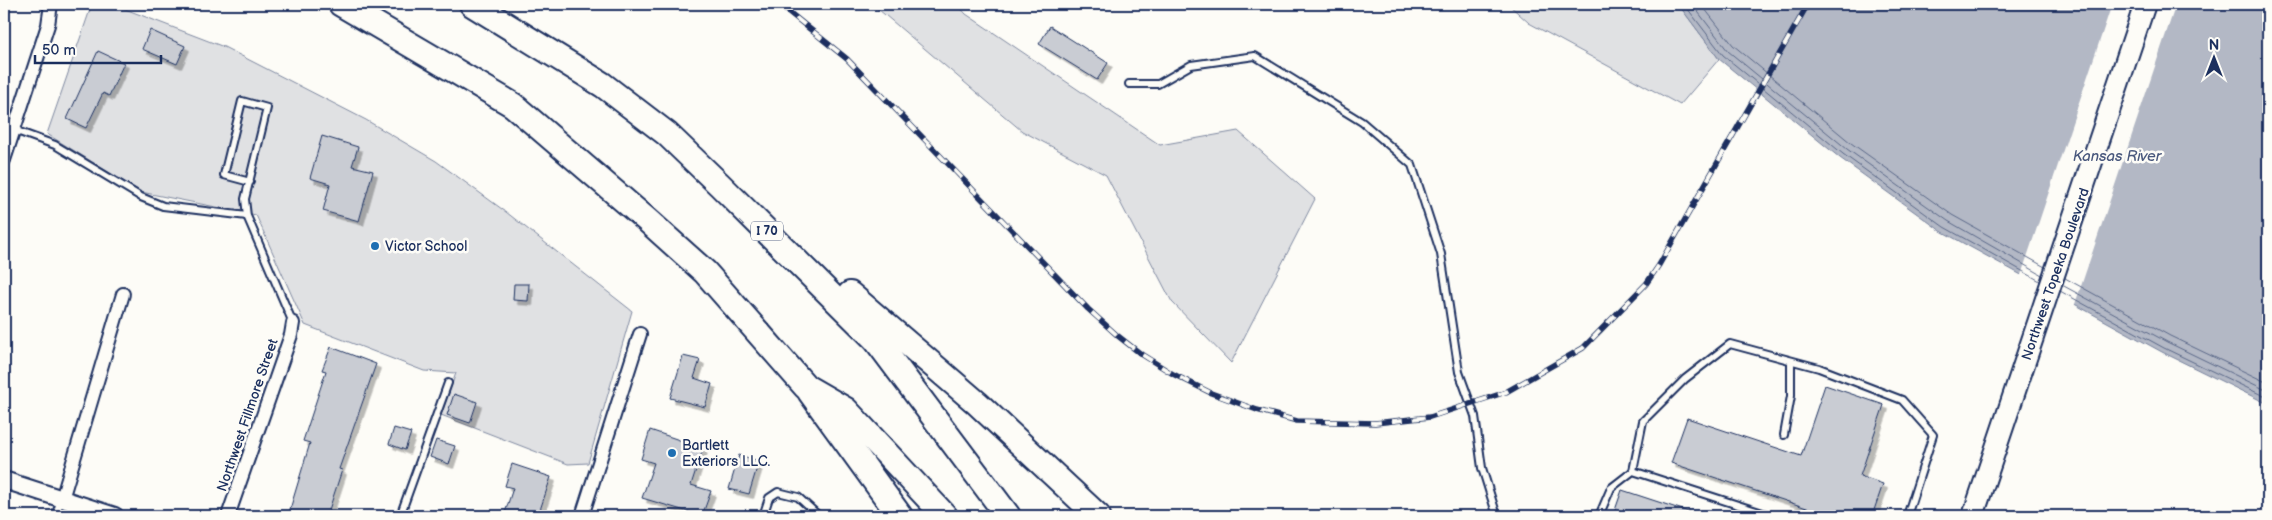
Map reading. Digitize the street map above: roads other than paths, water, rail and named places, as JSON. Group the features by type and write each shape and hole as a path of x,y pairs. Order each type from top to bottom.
{"highway":[{"path":"341,4 513,105 648,220 705,272 806,387 900,516"},
{"name":"I 70","path":"472,4 603,85 666,134 720,185 876,340 1008,516"},
{"path":"720,185 977,403 1098,516"},
{"path":"806,387 846,410 945,516"}],"main road":[{"name":"Northwest Topeka Boulevard","path":"1973,516 2145,4"}],"street":[{"path":"4,160 48,25 51,4"},
{"path":"62,499 123,294"},
{"name":"Northwest Fillmore Street","path":"228,516 291,335 293,323"},
{"path":"582,516 640,334"},
{"path":"4,480 115,516"}],"lane":[{"path":"1129,84 1158,84 1191,65 1255,56 1362,122 1412,165 1441,254 1460,372 1475,416 1482,468 1497,516"},
{"path":"250,182 224,175 242,102 267,108 250,182 246,199 247,216 293,323"},
{"path":"14,130 55,145 140,197 163,206 247,216"},
{"path":"1599,516 1611,488 1633,471 1643,421 1686,379 1730,344 1819,368 1902,400 1933,436 1908,516"},
{"path":"1784,436 1791,396 1792,361"},
{"path":"400,516 448,383"},
{"path":"1633,471 1772,516"},
{"path":"763,516 769,498 775,493 782,492 798,497 819,516"},
{"path":"56,516 62,499"}],"water":[{"name":"Kansas River","path":"1678,4 2268,4 2268,404 2162,352 1941,231 1840,158 1719,59"}],"railway":[{"path":"779,4 847,59 1088,309 1141,354 1173,374 1211,393 1257,410 1297,421 1375,423 1430,417 1506,392 1583,348 1646,284 1659,265 1808,4"}],"place":[{"name":"Victor School","path":"375,246"},
{"name":"Bartlett Exteriors LLC.","path":"672,453"}]}
